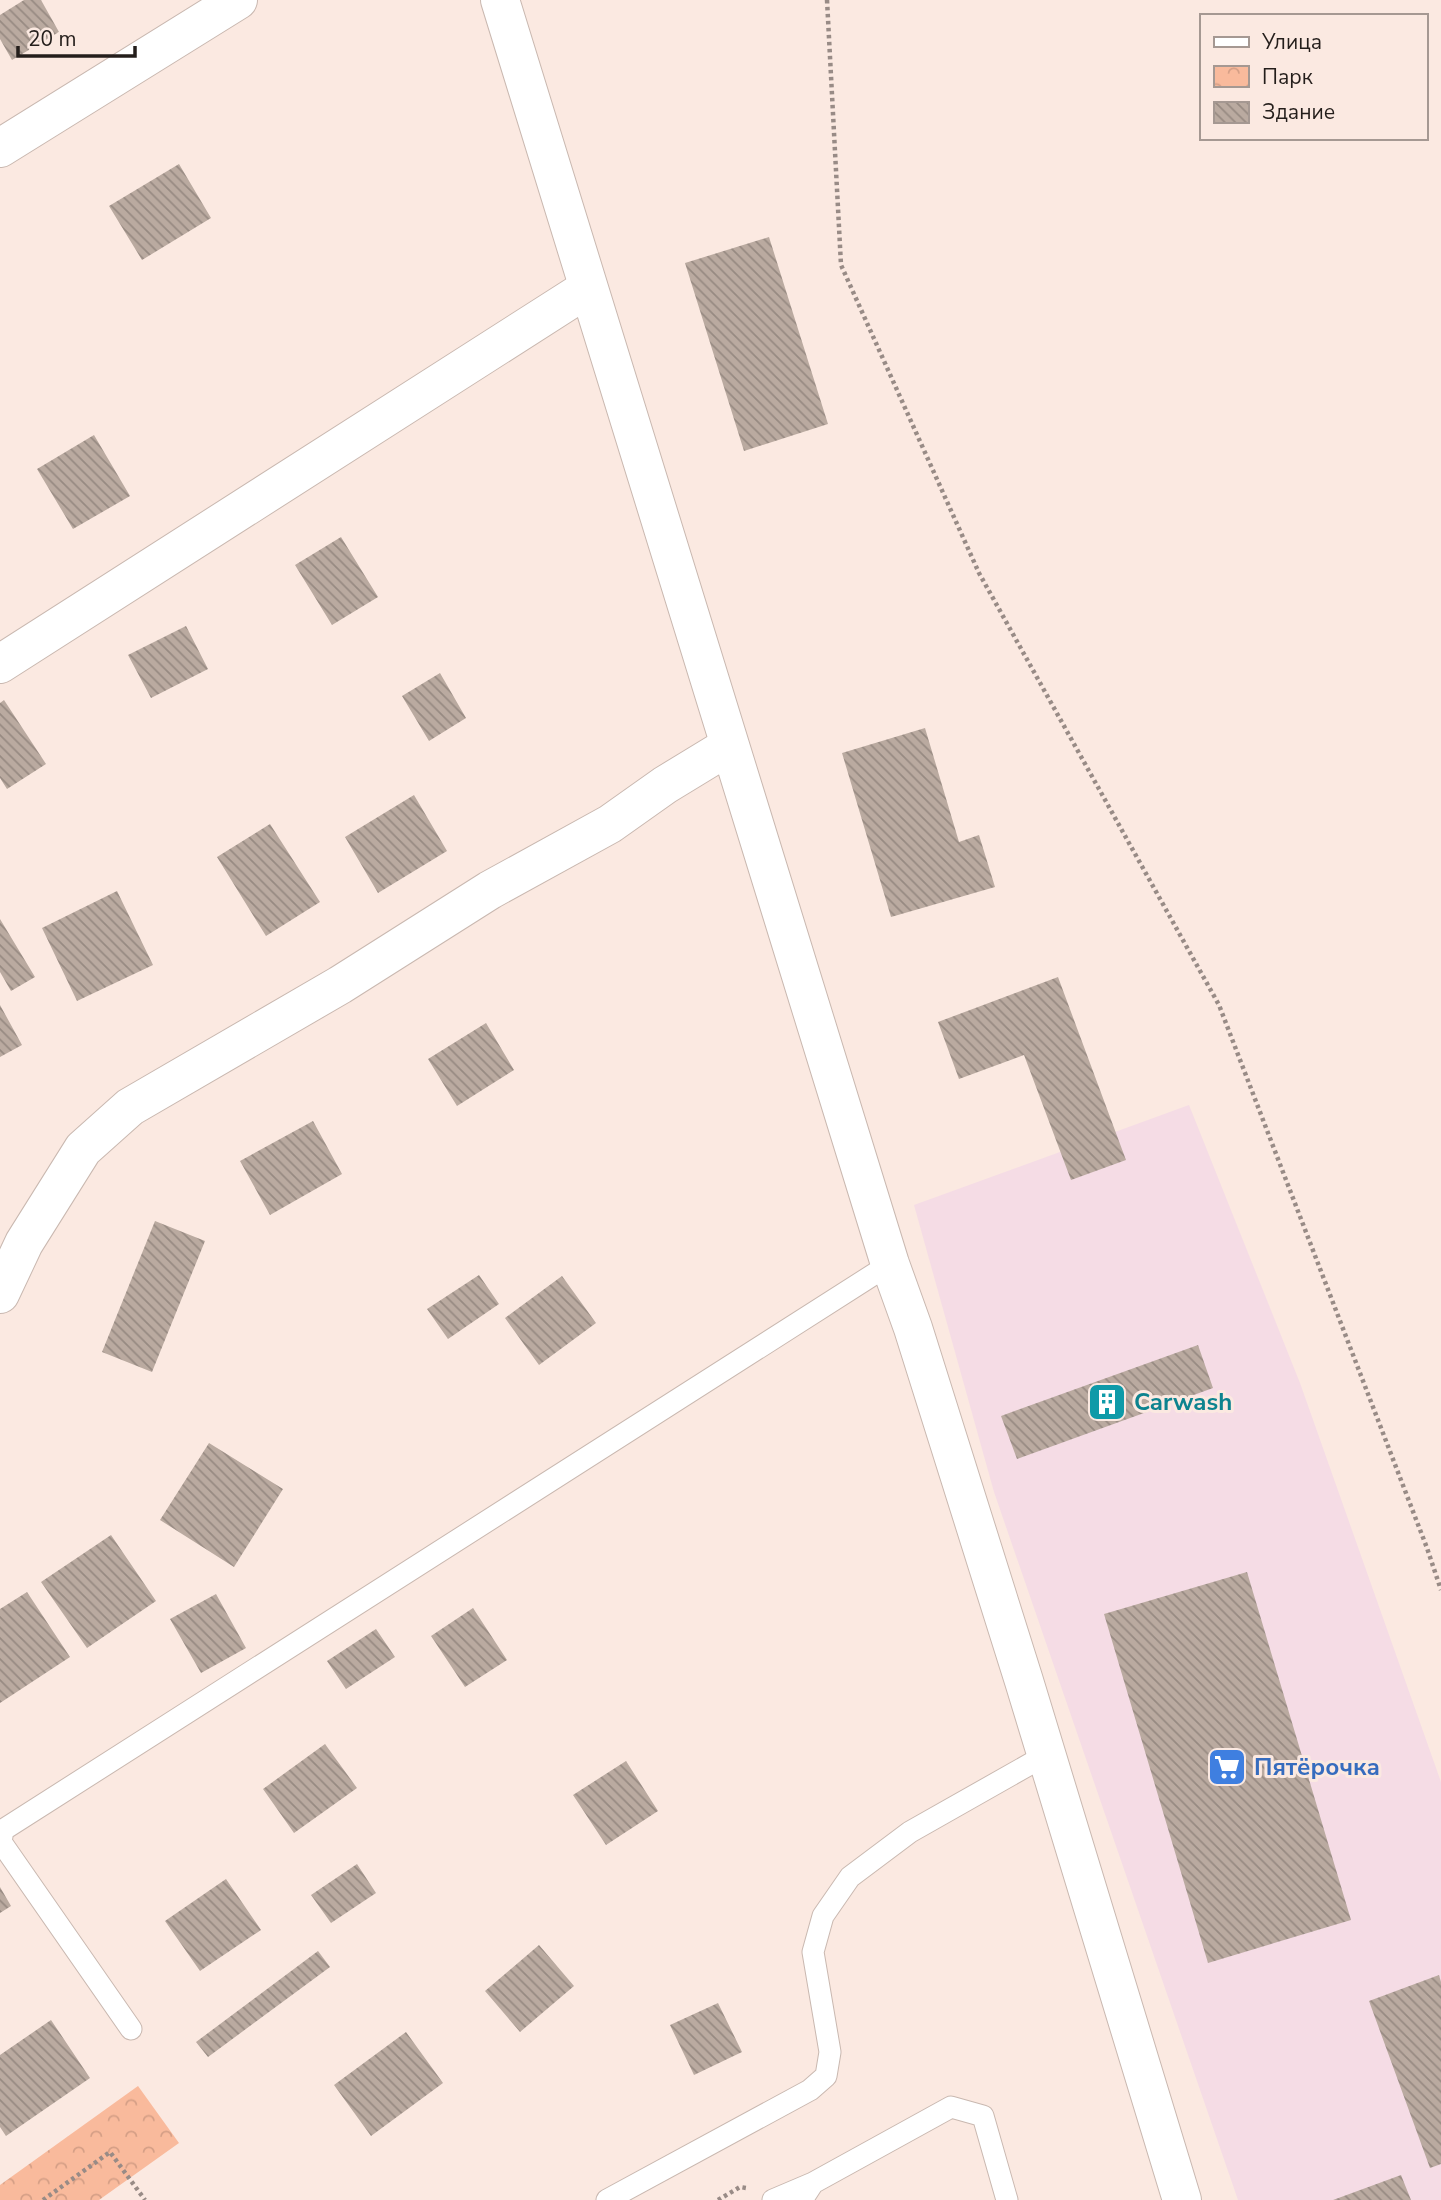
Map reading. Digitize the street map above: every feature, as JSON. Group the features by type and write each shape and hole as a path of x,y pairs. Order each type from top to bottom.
{"main road":[{"path":"0,148 239,0"},
{"path":"500,0 729,746 890,1264 913,1328 1182,2200"},
{"path":"0,664 589,288"},
{"path":"0,1294 24,1242 83,1149 131,1107 340,985 490,890 610,824 665,785 729,746"}],"lane":[{"path":"131,2029 1,1842 3,1830 890,1264"},
{"path":"607,2200 810,2090 826,2076 830,2052 813,1952 823,1916 850,1877 911,1832 1046,1755"},
{"path":"773,2200 807,2192 951,2107 983,2116 1007,2200"}],"path":[{"path":"827,0 841,265 979,573 1219,1004 1441,1590"},
{"path":"43,2200 110,2152 145,2200"}],"shaded area":[{"path":"1189,1105 1300,1383 1441,1782 1441,2200 1238,2200 994,1492 914,1205"}],"green space":[{"path":"138,2086 179,2143 99,2200 0,2200 0,2185"}],"building":[{"path":"24,0 41,0 59,32 12,60 0,39 0,15"},
{"path":"179,164 211,218 142,260 109,206"},
{"path":"769,237 828,424 744,451 685,263"},
{"path":"94,435 130,496 73,529 37,469"},
{"path":"341,537 378,597 332,625 295,565"},
{"path":"186,626 208,669 151,698 128,655"},
{"path":"440,673 466,718 429,741 402,696"},
{"path":"4,700 46,764 7,789 0,778 0,703"},
{"path":"925,728 959,842 979,835 995,887 891,917 842,753"},
{"path":"414,795 447,851 378,893 345,837"},
{"path":"270,824 320,902 266,936 217,857"},
{"path":"117,891 153,965 77,1001 42,928"},
{"path":"0,919 35,977 11,991 0,972"},
{"path":"1058,977 1126,1160 1071,1180 1024,1055 959,1079 938,1022"},
{"path":"0,1005 22,1045 0,1057"},
{"path":"486,1023 514,1070 457,1106 428,1059"},
{"path":"313,1121 342,1174 270,1215 240,1161"},
{"path":"155,1221 205,1241 152,1372 102,1352"},
{"path":"479,1275 499,1304 448,1339 427,1309"},
{"path":"562,1276 596,1323 539,1365 505,1318"},
{"name":"Carwash","path":"1198,1345 1213,1388 1017,1459 1001,1416"},
{"path":"209,1443 283,1489 234,1567 160,1520"},
{"path":"111,1535 156,1601 87,1648 41,1582"},
{"name":"Пятёрочка","path":"1247,1572 1351,1920 1208,1963 1104,1614"},
{"path":"27,1592 70,1657 0,1703 0,1609"},
{"path":"216,1594 246,1648 201,1673 170,1619"},
{"path":"473,1608 507,1660 465,1687 431,1636"},
{"path":"376,1629 395,1657 346,1689 327,1661"},
{"path":"325,1744 357,1788 294,1833 263,1789"},
{"path":"626,1761 658,1811 606,1845 573,1795"},
{"path":"357,1864 376,1893 331,1923 311,1895"},
{"path":"226,1879 261,1930 200,1971 165,1921"},
{"path":"0,1887 11,1906 0,1913"},
{"path":"539,1945 574,1986 520,2032 485,1991"},
{"path":"318,1951 330,1967 208,2057 196,2042"},
{"path":"1439,1975 1441,2164 1430,2168 1369,2001"},
{"path":"718,2003 742,2052 694,2075 670,2025"},
{"path":"51,2020 90,2078 6,2136 0,2127 0,2055"},
{"path":"406,2032 443,2083 371,2136 334,2085"},
{"path":"1401,2175 1411,2200 1333,2200"}],"place":[{"name":"Carwash","path":"1107,1402"},
{"name":"Пятёрочка","path":"1227,1767"}]}
